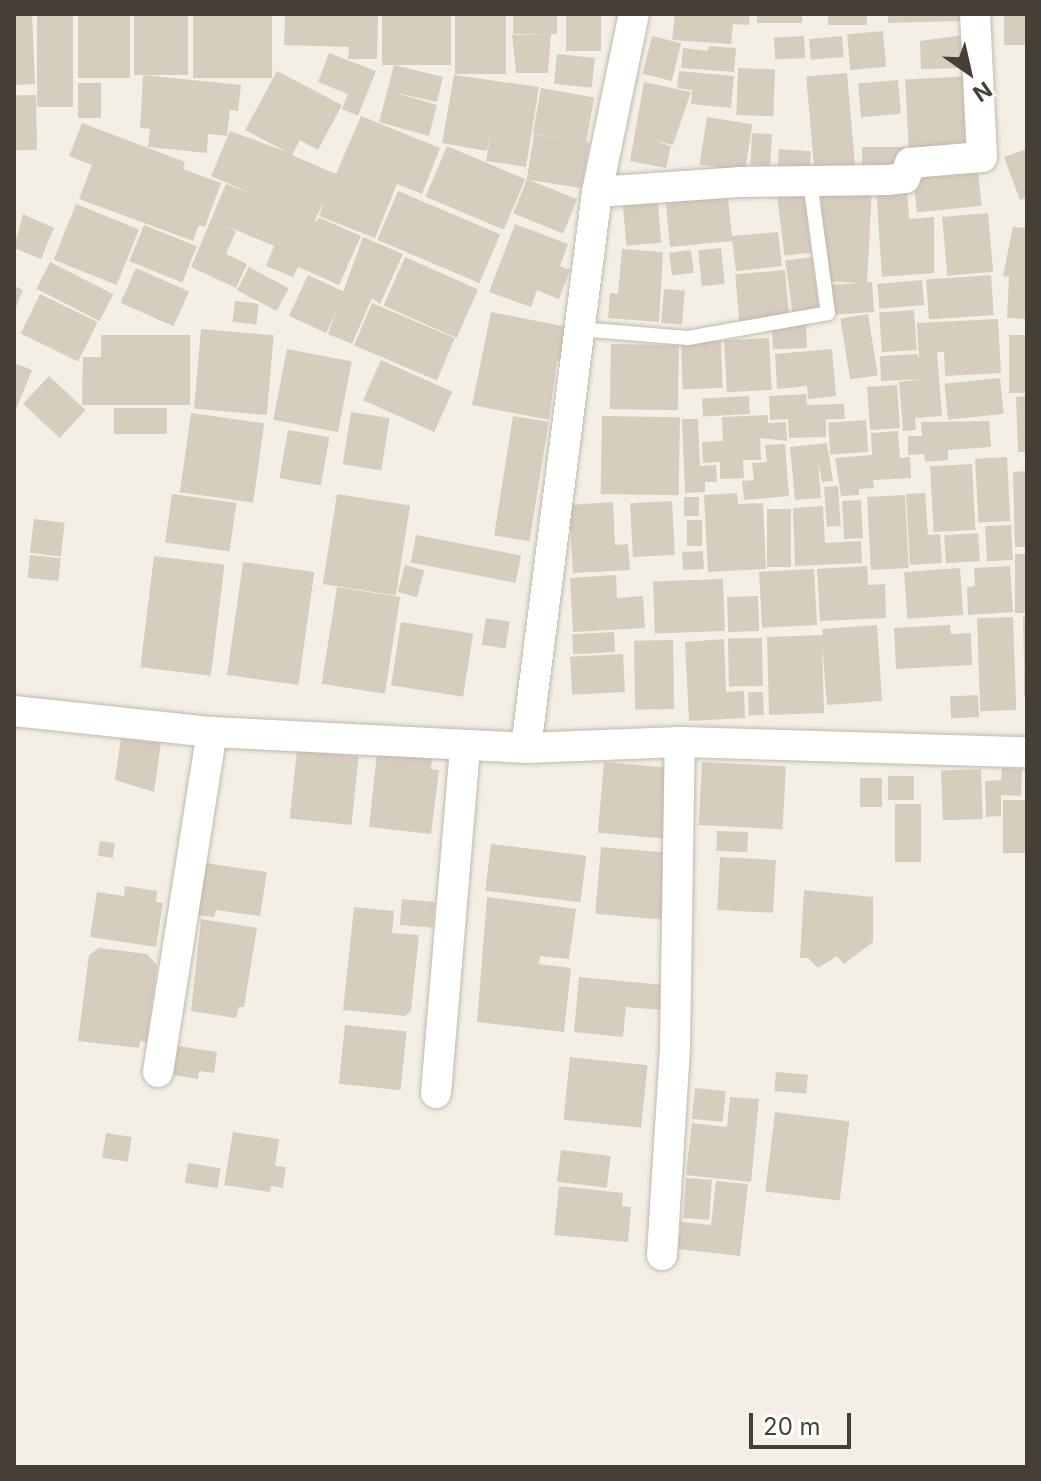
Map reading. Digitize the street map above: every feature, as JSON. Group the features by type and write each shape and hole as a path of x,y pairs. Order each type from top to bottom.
{"street":[{"path":"526,748 597,192 634,14"},
{"path":"597,192 887,180 905,178 910,163 982,157 975,14"},
{"path":"14,711 212,732 526,748 680,742 1027,752"},
{"path":"158,1072 212,732"},
{"path":"662,1255 675,1046 680,742"},
{"path":"436,1093 465,745"}],"lane":[{"path":"579,329 688,338 828,313 810,181"}],"building":[{"path":"14,14 32,14 35,84 14,85"},
{"path":"37,14 73,14 73,107 37,107"},
{"path":"78,14 130,14 130,78 78,78"},
{"path":"134,14 188,14 188,75 134,75"},
{"path":"193,14 272,14 272,78 193,78"},
{"path":"285,14 378,14 377,59 348,59 349,47 284,45"},
{"path":"382,14 451,14 451,65 382,65"},
{"path":"455,14 506,14 506,74 455,74"},
{"path":"513,14 557,14 557,34 513,34"},
{"path":"566,14 601,14 601,51 566,51"},
{"path":"675,14 750,14 749,25 733,24 731,44 672,40"},
{"path":"757,14 802,14 802,23 757,23"},
{"path":"828,14 867,14 867,25 828,25"},
{"path":"888,14 961,14 961,21 888,23"},
{"path":"1004,14 1027,14 1027,45 1004,45"},
{"path":"883,31 886,67 850,70 847,34"},
{"path":"551,34 548,73 516,73 512,35"},
{"path":"971,34 972,68 921,69 920,41"},
{"path":"652,36 681,43 672,81 643,74"},
{"path":"804,36 805,58 775,60 774,38"},
{"path":"842,36 844,57 811,60 809,39"},
{"path":"709,46 736,48 734,72 681,68 683,48 708,51"},
{"path":"329,53 376,71 358,116 342,109 348,94 318,82"},
{"path":"557,54 595,58 592,88 554,84"},
{"path":"394,65 443,77 437,102 392,92 437,105 429,136 379,122"},
{"path":"738,68 775,69 773,116 736,115"},
{"path":"277,71 342,105 318,150 300,140 292,155 336,174 361,116 440,148 422,194 397,184 375,238 319,216 324,201 314,222 320,218 361,236 339,285 298,267 293,277 266,266 274,246 229,227 236,231 226,254 247,264 236,288 191,267 226,184 259,197 211,176 230,131 287,152 245,130"},
{"path":"679,71 734,76 731,108 691,104 692,90 677,88"},
{"path":"847,73 856,174 815,177 806,77"},
{"path":"143,75 241,85 238,111 230,110 227,136 208,134 207,153 148,147 150,129 140,128"},
{"path":"454,75 539,87 526,167 486,161 492,127 487,151 442,143"},
{"path":"970,76 974,149 909,152 905,79"},
{"path":"898,80 901,114 861,117 858,83"},
{"path":"644,82 691,92 673,145 652,140 671,146 666,168 630,161"},
{"path":"78,83 101,83 101,118 78,118"},
{"path":"541,88 594,97 586,143 533,133"},
{"path":"14,95 36,95 37,150 15,150"},
{"path":"707,117 752,124 745,172 699,164"},
{"path":"82,123 185,162 183,169 221,183 205,227 199,225 193,241 79,199 92,165 69,156"},
{"path":"752,133 772,134 770,166 750,165"},
{"path":"534,134 589,143 582,188 527,179"},
{"path":"447,146 525,179 504,230 426,197"},
{"path":"862,147 904,147 904,169 862,169"},
{"path":"779,149 811,151 810,169 778,167"},
{"path":"1027,149 1027,197 1020,200 1004,157"},
{"path":"977,162 982,206 917,213 912,169"},
{"path":"527,179 577,199 563,234 513,213"},
{"path":"803,185 811,252 784,256 776,188"},
{"path":"907,186 909,219 934,217 934,273 882,277 876,188"},
{"path":"822,187 872,190 867,283 817,281"},
{"path":"727,189 732,236 778,232 782,266 736,271 732,241 670,247 665,195"},
{"path":"398,191 500,234 479,283 377,240"},
{"path":"657,194 661,243 626,246 622,197"},
{"path":"76,204 139,229 117,285 54,260"},
{"path":"988,213 993,272 947,276 942,217"},
{"path":"23,214 54,228 41,259 14,248"},
{"path":"515,224 568,244 560,266 570,270 559,299 537,290 531,307 489,292"},
{"path":"144,225 197,246 182,283 129,261"},
{"path":"1013,227 1027,228 1027,319 1007,318 1009,277 1003,276"},
{"path":"363,237 403,254 380,304 372,298 352,344 328,334"},
{"path":"721,248 725,284 702,286 698,250"},
{"path":"622,249 663,252 659,322 608,318 610,293 618,294"},
{"path":"691,250 694,273 672,276 669,253"},
{"path":"405,257 478,290 457,338 383,305"},
{"path":"812,257 820,314 793,318 785,261"},
{"path":"50,262 113,294 100,321 36,289"},
{"path":"249,267 289,288 277,311 237,290"},
{"path":"136,268 189,292 174,326 121,303"},
{"path":"785,270 789,319 739,323 735,274"},
{"path":"308,275 345,292 326,333 289,316"},
{"path":"991,275 994,315 929,319 926,280"},
{"path":"922,280 924,305 879,309 877,284"},
{"path":"872,282 874,312 832,315 830,285"},
{"path":"14,286 23,290 14,312"},
{"path":"664,289 685,291 682,325 661,323"},
{"path":"40,294 98,322 78,362 21,334"},
{"path":"235,301 259,304 256,325 232,322"},
{"path":"372,303 455,338 437,381 354,345"},
{"path":"914,310 917,350 882,352 879,312"},
{"path":"491,312 567,327 560,361 557,360 549,420 472,405"},
{"path":"868,314 878,375 850,380 840,318"},
{"path":"998,319 1001,373 945,376 944,352 937,352 942,416 915,418 916,430 903,431 899,382 923,379 881,381 880,356 917,354 919,359 917,323"},
{"path":"806,322 807,348 773,349 772,323"},
{"path":"201,329 274,335 267,415 194,409"},
{"path":"101,335 190,335 190,405 82,405 83,357 101,357"},
{"path":"1009,335 1027,335 1027,393 1009,393"},
{"path":"769,338 772,390 727,392 724,340"},
{"path":"721,341 723,388 683,389 681,342"},
{"path":"611,344 679,345 678,410 610,409"},
{"path":"287,349 352,362 338,432 273,420"},
{"path":"832,349 836,396 808,399 807,386 777,389 775,354"},
{"path":"381,360 452,392 434,432 363,400"},
{"path":"14,363 32,370 14,414"},
{"path":"49,376 86,410 60,438 23,404"},
{"path":"1000,378 1004,414 948,420 944,384"},
{"path":"897,385 900,428 870,430 867,387"},
{"path":"806,394 807,405 844,404 845,419 826,419 826,437 789,438 788,419 770,420 769,396"},
{"path":"749,396 750,414 703,416 702,398"},
{"path":"1027,396 1027,452 1018,452 1016,397"},
{"path":"114,408 167,408 167,434 114,434"},
{"path":"351,412 390,418 381,470 343,464"},
{"path":"191,413 264,423 253,503 180,492"},
{"path":"768,415 768,423 786,422 787,441 760,438 761,460 743,460 744,478 720,479 720,462 703,463 702,442 723,441 722,417"},
{"path":"513,416 549,422 530,541 494,536"},
{"path":"602,416 680,417 679,495 601,494"},
{"path":"682,419 698,419 700,466 716,465 717,482 705,482 705,492 685,493"},
{"path":"866,420 868,452 830,455 828,423"},
{"path":"989,421 991,447 948,450 948,460 925,462 924,454 908,455 908,436 922,436 921,422"},
{"path":"288,430 329,437 321,486 279,478"},
{"path":"898,431 900,458 910,457 911,478 873,480 874,488 859,489 859,495 841,496 835,458 872,455 871,433"},
{"path":"827,443 833,481 822,482 818,460 821,498 795,500 790,447"},
{"path":"785,444 789,496 744,500 742,481 754,480 752,463 767,462 765,445"},
{"path":"1007,457 1010,521 978,523 975,459"},
{"path":"972,464 975,530 934,532 930,466"},
{"path":"1027,471 1027,547 1015,547 1013,472"},
{"path":"838,486 841,526 827,527 824,487"},
{"path":"737,493 738,504 763,503 766,569 708,572 704,495"},
{"path":"925,493 928,535 940,534 942,563 910,565 906,494"},
{"path":"172,494 236,503 230,552 165,543"},
{"path":"337,494 410,506 396,595 323,584"},
{"path":"905,495 909,568 871,570 867,497"},
{"path":"684,497 699,497 699,516 684,516"},
{"path":"861,500 863,538 844,539 842,501"},
{"path":"672,501 675,555 633,557 630,503"},
{"path":"613,502 615,545 628,544 630,570 573,573 569,505"},
{"path":"823,506 825,543 861,541 862,563 795,566 793,508"},
{"path":"767,509 791,509 791,567 767,567"},
{"path":"34,519 65,523 61,557 30,553"},
{"path":"687,520 702,520 702,546 687,546"},
{"path":"1011,525 1013,560 987,561 985,526"},
{"path":"978,533 980,561 946,563 944,535"},
{"path":"416,535 521,555 516,583 411,562"},
{"path":"703,551 704,569 683,570 682,552"},
{"path":"1015,554 1027,554 1027,613 1015,613"},
{"path":"30,555 61,558 58,581 28,578"},
{"path":"154,556 224,565 211,676 140,667"},
{"path":"243,562 314,572 298,685 227,675"},
{"path":"405,565 424,570 417,597 398,592"},
{"path":"867,566 868,585 885,584 886,618 820,621 817,569"},
{"path":"1010,566 1013,612 968,615 967,587 975,586 974,568"},
{"path":"960,568 963,615 907,619 904,572"},
{"path":"814,569 817,625 762,628 759,572"},
{"path":"616,575 617,598 643,596 645,628 573,632 570,578"},
{"path":"723,579 725,631 655,633 653,581"},
{"path":"337,587 400,597 385,694 322,684"},
{"path":"758,596 759,631 728,632 727,597"},
{"path":"1013,617 1016,710 980,711 977,618"},
{"path":"1023,617 1027,617 1027,666 1024,666"},
{"path":"486,618 510,622 505,648 482,645"},
{"path":"401,622 473,633 463,697 391,685"},
{"path":"877,625 882,701 827,705 822,644 824,713 769,715 767,637 823,635 822,629"},
{"path":"950,625 951,634 971,633 972,665 896,669 894,628"},
{"path":"614,632 615,652 573,654 572,634"},
{"path":"762,638 763,686 729,687 728,639"},
{"path":"724,639 726,692 744,691 745,718 689,721 685,642"},
{"path":"673,640 674,709 635,710 634,641"},
{"path":"623,654 625,692 572,695 570,657"},
{"path":"1024,667 1027,667 1027,696 1024,696"},
{"path":"763,692 764,715 749,716 748,693"},
{"path":"978,695 979,717 951,718 950,696"},
{"path":"121,738 161,743 154,792 115,780"},
{"path":"297,750 359,756 351,825 290,819"},
{"path":"377,753 432,759 431,769 439,770 431,834 369,827"},
{"path":"604,762 672,768 666,839 598,833"},
{"path":"702,762 786,766 783,829 699,825"},
{"path":"1002,768 1022,769 1021,796 1001,795 1001,816 986,817 985,781 1001,780"},
{"path":"981,769 983,819 943,820 941,770"},
{"path":"888,776 914,776 914,800 888,800"},
{"path":"860,778 882,778 882,807 860,807"},
{"path":"1003,800 1027,800 1027,853 1003,853"},
{"path":"895,804 921,804 921,862 895,862"},
{"path":"717,831 748,832 747,852 716,851"},
{"path":"100,841 115,843 113,858 98,856"},
{"path":"491,844 586,856 581,902 485,891"},
{"path":"601,847 671,853 665,920 595,914"},
{"path":"720,857 776,860 773,913 717,910"},
{"path":"205,863 267,872 260,916 216,910 214,917 197,915"},
{"path":"125,886 157,891 156,902 163,903 156,947 90,937 97,892 124,896"},
{"path":"804,890 873,897 873,942 844,964 837,956 818,968 808,958 800,958"},
{"path":"487,897 576,909 569,959 540,956 539,964 571,968 564,1032 477,1022"},
{"path":"402,899 435,902 433,928 400,925"},
{"path":"354,907 394,911 392,933 419,935 411,1011 405,1016 343,1010"},
{"path":"201,919 257,928 244,1007 239,1007 236,1018 191,1011"},
{"path":"99,948 147,954 157,965 147,1042 140,1041 139,1048 78,1041 89,955"},
{"path":"579,977 664,985 662,1010 626,1007 623,1037 574,1032"},
{"path":"345,1025 407,1031 400,1090 339,1084"},
{"path":"178,1046 217,1052 214,1073 199,1071 198,1079 173,1075"},
{"path":"570,1057 648,1065 641,1128 563,1120"},
{"path":"776,1072 808,1075 806,1094 774,1091"},
{"path":"695,1088 726,1091 723,1122 692,1119"},
{"path":"730,1097 759,1099 751,1182 686,1175 692,1123 727,1127"},
{"path":"775,1112 849,1121 840,1201 765,1191"},
{"path":"233,1132 279,1139 275,1166 286,1167 283,1188 271,1186 270,1192 224,1185"},
{"path":"106,1133 132,1137 128,1162 102,1158"},
{"path":"561,1150 611,1156 607,1188 557,1182"},
{"path":"188,1163 221,1168 217,1188 185,1183"},
{"path":"686,1178 712,1180 709,1220 683,1218"},
{"path":"716,1181 748,1184 740,1256 678,1249 681,1222 711,1225"},
{"path":"559,1186 623,1193 622,1206 631,1207 628,1242 554,1235"}]}
